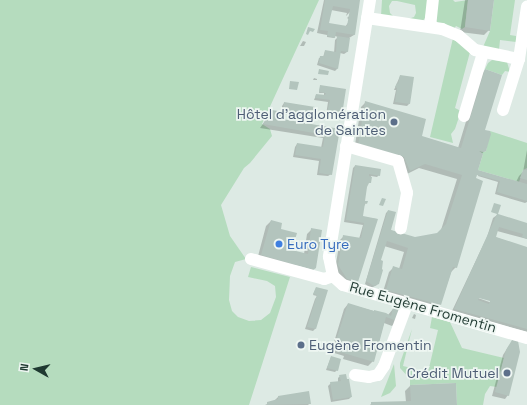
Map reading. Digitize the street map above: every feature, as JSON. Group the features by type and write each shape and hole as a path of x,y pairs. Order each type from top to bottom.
{"street":[{"path":"333,276 329,257 370,0"},
{"path":"430,27 433,0"},
{"path":"503,110 519,59 527,7"},
{"path":"367,18 430,27 452,32 476,50 483,53 519,59"},
{"path":"464,116 483,53"},
{"path":"346,146 398,161 407,193 401,228"},
{"name":"Rue Eugène Fromentin","path":"251,259 324,279 333,276 343,285 504,330 527,338"},
{"path":"355,374 369,377 378,375 384,366 407,304"}],"green space":[{"path":"0,0 319,0 262,124 270,129 272,136 250,163 244,168 221,205 230,236 246,259 235,262 230,276 229,300 232,311 238,317 249,321 261,320 270,313 276,297 275,286 267,281 248,277 251,267 290,277 249,405 0,405"},
{"path":"382,0 429,0 425,18 422,22 408,19 414,17 416,13 415,5 397,1 392,1 389,6 390,13 394,17 381,16"},
{"path":"438,0 453,0 455,2 468,0 465,27 462,29 456,26 453,30 439,24 435,20"},
{"path":"494,0 515,0 510,35 516,36 516,42 500,40 499,50 483,47 490,31"},
{"path":"453,38 470,52 455,108 461,111 455,129 451,134 453,143 430,137"},
{"path":"492,60 507,62 510,72 505,71 502,75 485,69 488,63"},
{"path":"490,131 527,143 527,168 523,170 519,182 478,170 483,154 479,151 486,151"},
{"path":"432,317 450,322 462,348 504,358 497,387 490,386 485,394 483,405 457,405 456,383 410,385 410,379 400,368 400,363 412,329 403,366 428,372 438,330 430,328"},
{"path":"394,364 396,386 390,393 381,397"}],"building":[{"path":"325,0 360,0 355,35 336,32 335,38 327,36 328,31 320,30","holes":["333,6 350,9 347,26 329,23"]},
{"path":"468,0 494,0 490,31 465,27"},
{"path":"308,27 315,29 313,32 310,31 308,35 306,34"},
{"path":"337,36 350,38 348,52 341,51 338,69 319,63 320,56 324,56 325,50 336,52"},
{"path":"319,69 329,71 328,75 318,74"},
{"path":"485,69 502,75 485,130 490,131 491,134 486,151 479,151 483,154 478,170 527,184 527,201 497,192 500,181 477,175 476,178 483,181 457,268 453,267 441,305 386,290 393,266 402,269 408,248 387,241 381,260 383,261 383,270 379,284 374,286 366,281 388,210 396,212 391,230 415,237 437,233 446,224 462,175 425,164 410,171 404,157 366,146 358,146 365,101 426,119 422,136 461,148"},
{"path":"400,75 414,77 410,104 395,102 397,88 395,87 397,83 398,84"},
{"path":"290,81 299,82 297,90 289,89"},
{"path":"320,85 346,89 342,115 327,113 330,100 315,98 316,94 325,95 326,93 319,92"},
{"path":"284,102 315,107 313,117 284,112 282,119 340,129 332,175 319,173 321,159 295,155 297,143 323,147 325,135 263,124 272,110 283,112"},
{"path":"355,165 381,169 380,176 369,174 369,176 372,177 371,183 369,183 367,187 365,201 368,201 367,204 365,203 363,216 378,219 358,282 347,279 338,265 343,235 361,238 364,223 346,220"},
{"path":"523,170 527,170 527,180 520,178"},
{"path":"382,198 386,199 383,206 379,205"},
{"path":"494,203 501,205 498,214 527,223 527,239 522,237 523,234 499,227 496,237 527,247 527,329 454,309 497,214 491,212","holes":["479,298 490,301 489,304 478,300"]},
{"name":"Euro Tyre","path":"271,220 282,223 281,229 297,233 292,250 308,254 311,228 322,230 316,268 313,270 261,255"},
{"path":"316,287 328,290 316,329 307,327 317,295 313,294"},
{"path":"348,303 386,313 391,316 393,308 400,309 397,321 386,317 374,362 333,350"},
{"name":"Crédit Mutuel","path":"512,340 518,341 520,352 509,396 495,392 506,350"},
{"path":"331,356 341,359 338,371 327,368"},
{"path":"346,374 347,379 349,379 352,397 333,400 330,382 341,381 339,375"},
{"path":"456,383 457,405 371,405 371,402 411,401 410,385"},
{"path":"309,391 311,404 267,405 267,402 278,399 278,396"}],"place":[{"name":"Hôtel d'agglomération de Saintes","path":"394,122"},
{"name":"Euro Tyre","path":"279,244"},
{"name":"Eugène Fromentin","path":"301,345"},
{"name":"Crédit Mutuel","path":"507,373"}]}
